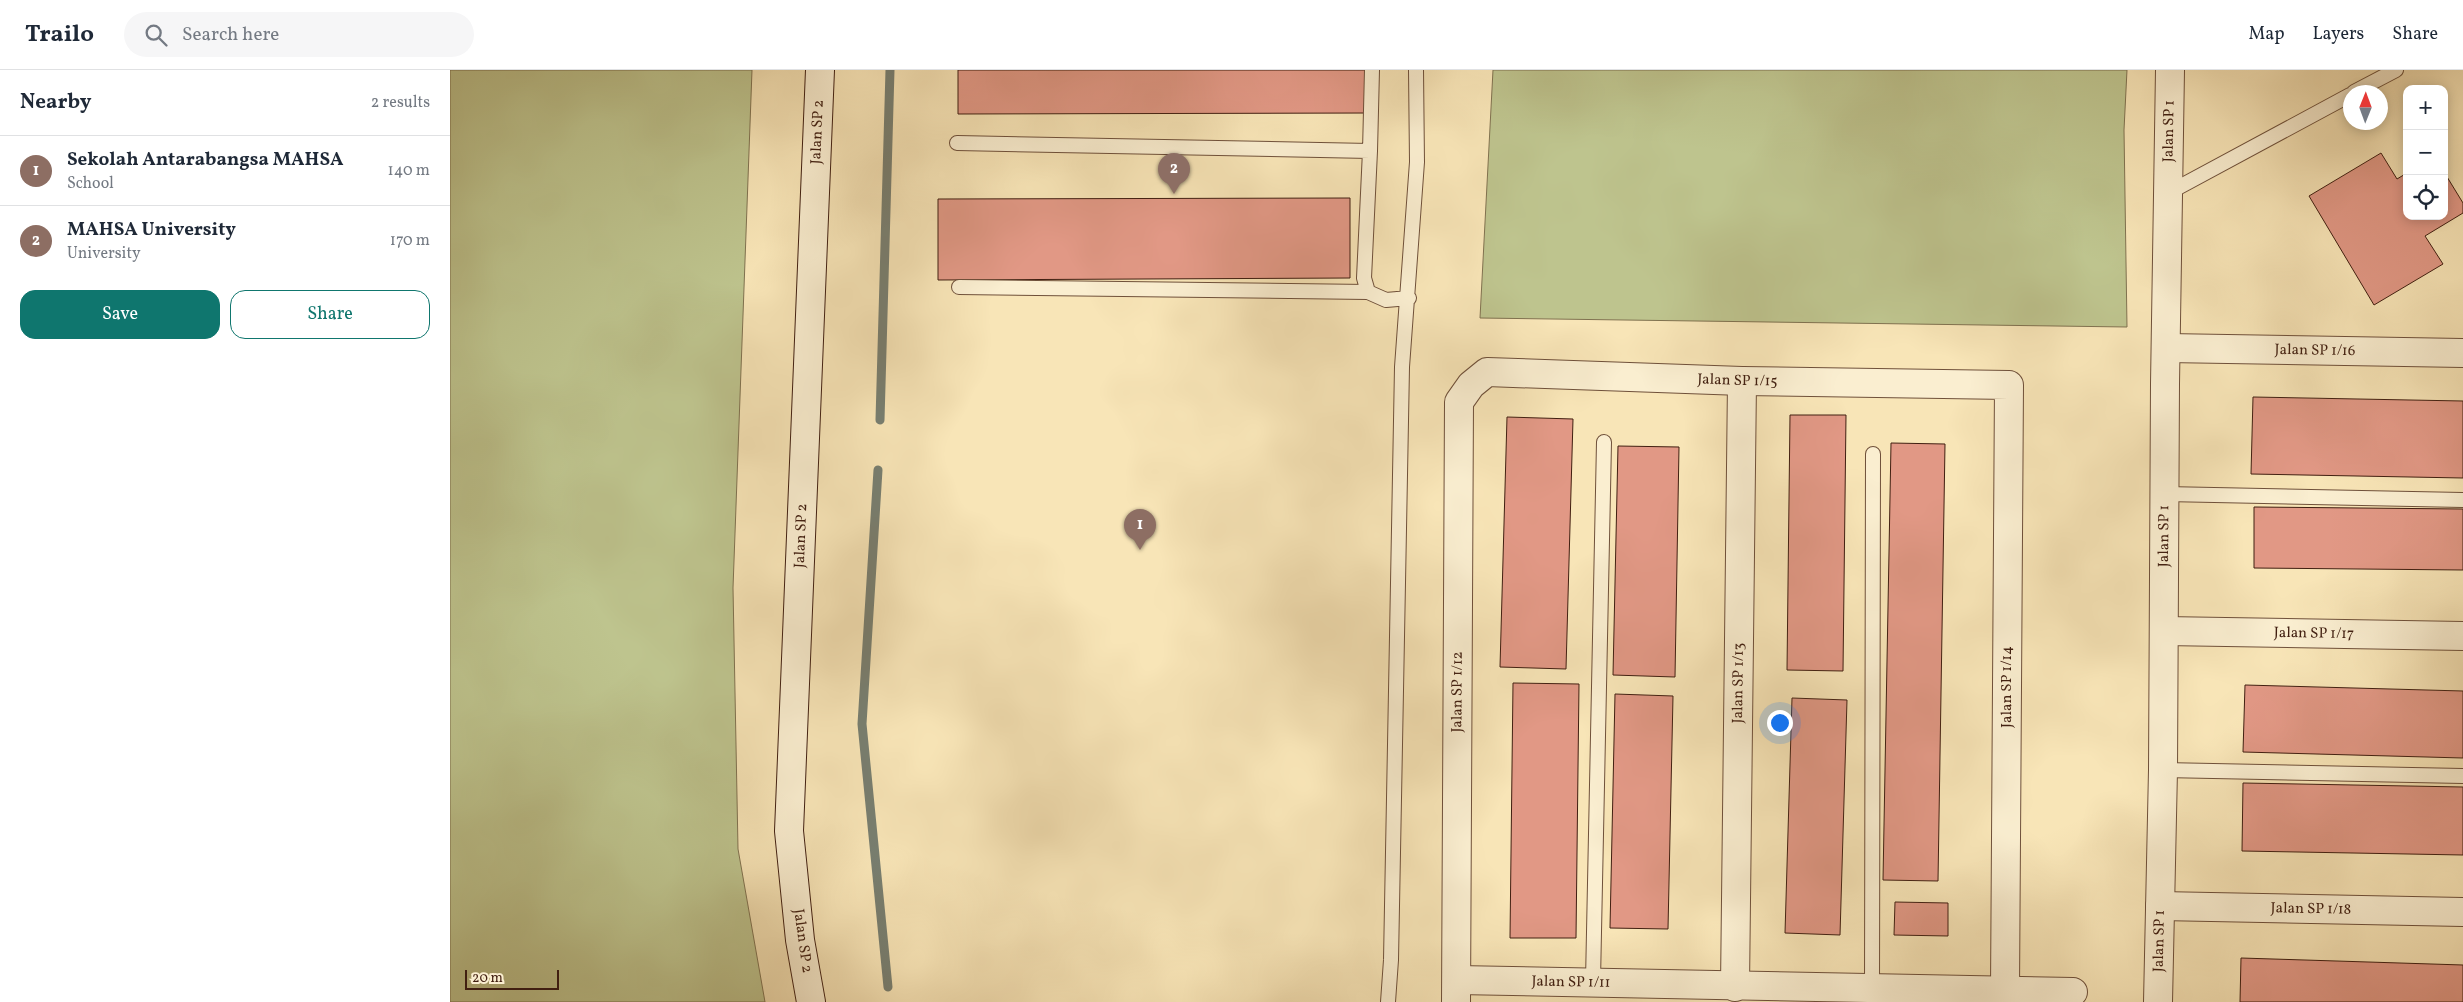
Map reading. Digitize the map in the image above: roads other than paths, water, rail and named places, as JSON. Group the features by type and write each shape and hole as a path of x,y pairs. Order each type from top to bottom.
{"street":[{"name":"Jalan SP 2","path":"811,1002 800,940 789,831 820,70"},
{"name":"Jalan SP 1","path":"2158,1002 2164,770 2170,70"},
{"name":"Jalan SP 1/16","path":"2167,348 2463,353"},
{"name":"Jalan SP 1/15","path":"1471,385 1487,372 1742,381 2009,385"},
{"name":"Jalan SP 1/13","path":"1735,987 1742,381"},
{"name":"Jalan SP 1/12","path":"1457,991 1459,402 1471,385"},
{"name":"Jalan SP 1/14","path":"2005,990 2009,385"},
{"name":"Jalan SP 1/17","path":"2164,631 2463,636"},
{"name":"Jalan SP 1/18","path":"2160,906 2463,912"},
{"name":"Jalan SP 1/11","path":"1457,991 1593,981 1735,987 1872,987 2073,992"}],"lane":[{"path":"1368,292 1364,278 1372,70"},
{"path":"1388,1002 1392,960 1398,702 1402,367 1409,298 1417,162 1416,70"},
{"path":"2367,85 2396,70"},
{"path":"2168,193 2343,98"},
{"path":"957,143 1370,151"},
{"path":"959,287 1368,292 1386,300 1409,298"},
{"path":"1593,981 1604,442"},
{"path":"1872,987 1873,454"},
{"path":"2165,494 2463,500"},
{"path":"2164,770 2463,776"}],"waterway":[{"path":"880,420 890,70"},
{"path":"878,470 862,724 888,987"}],"place":[{"name":"MAHSA University","path":"1174,194"},
{"name":"Sekolah Antarabangsa MAHSA","path":"1140,550"}]}
